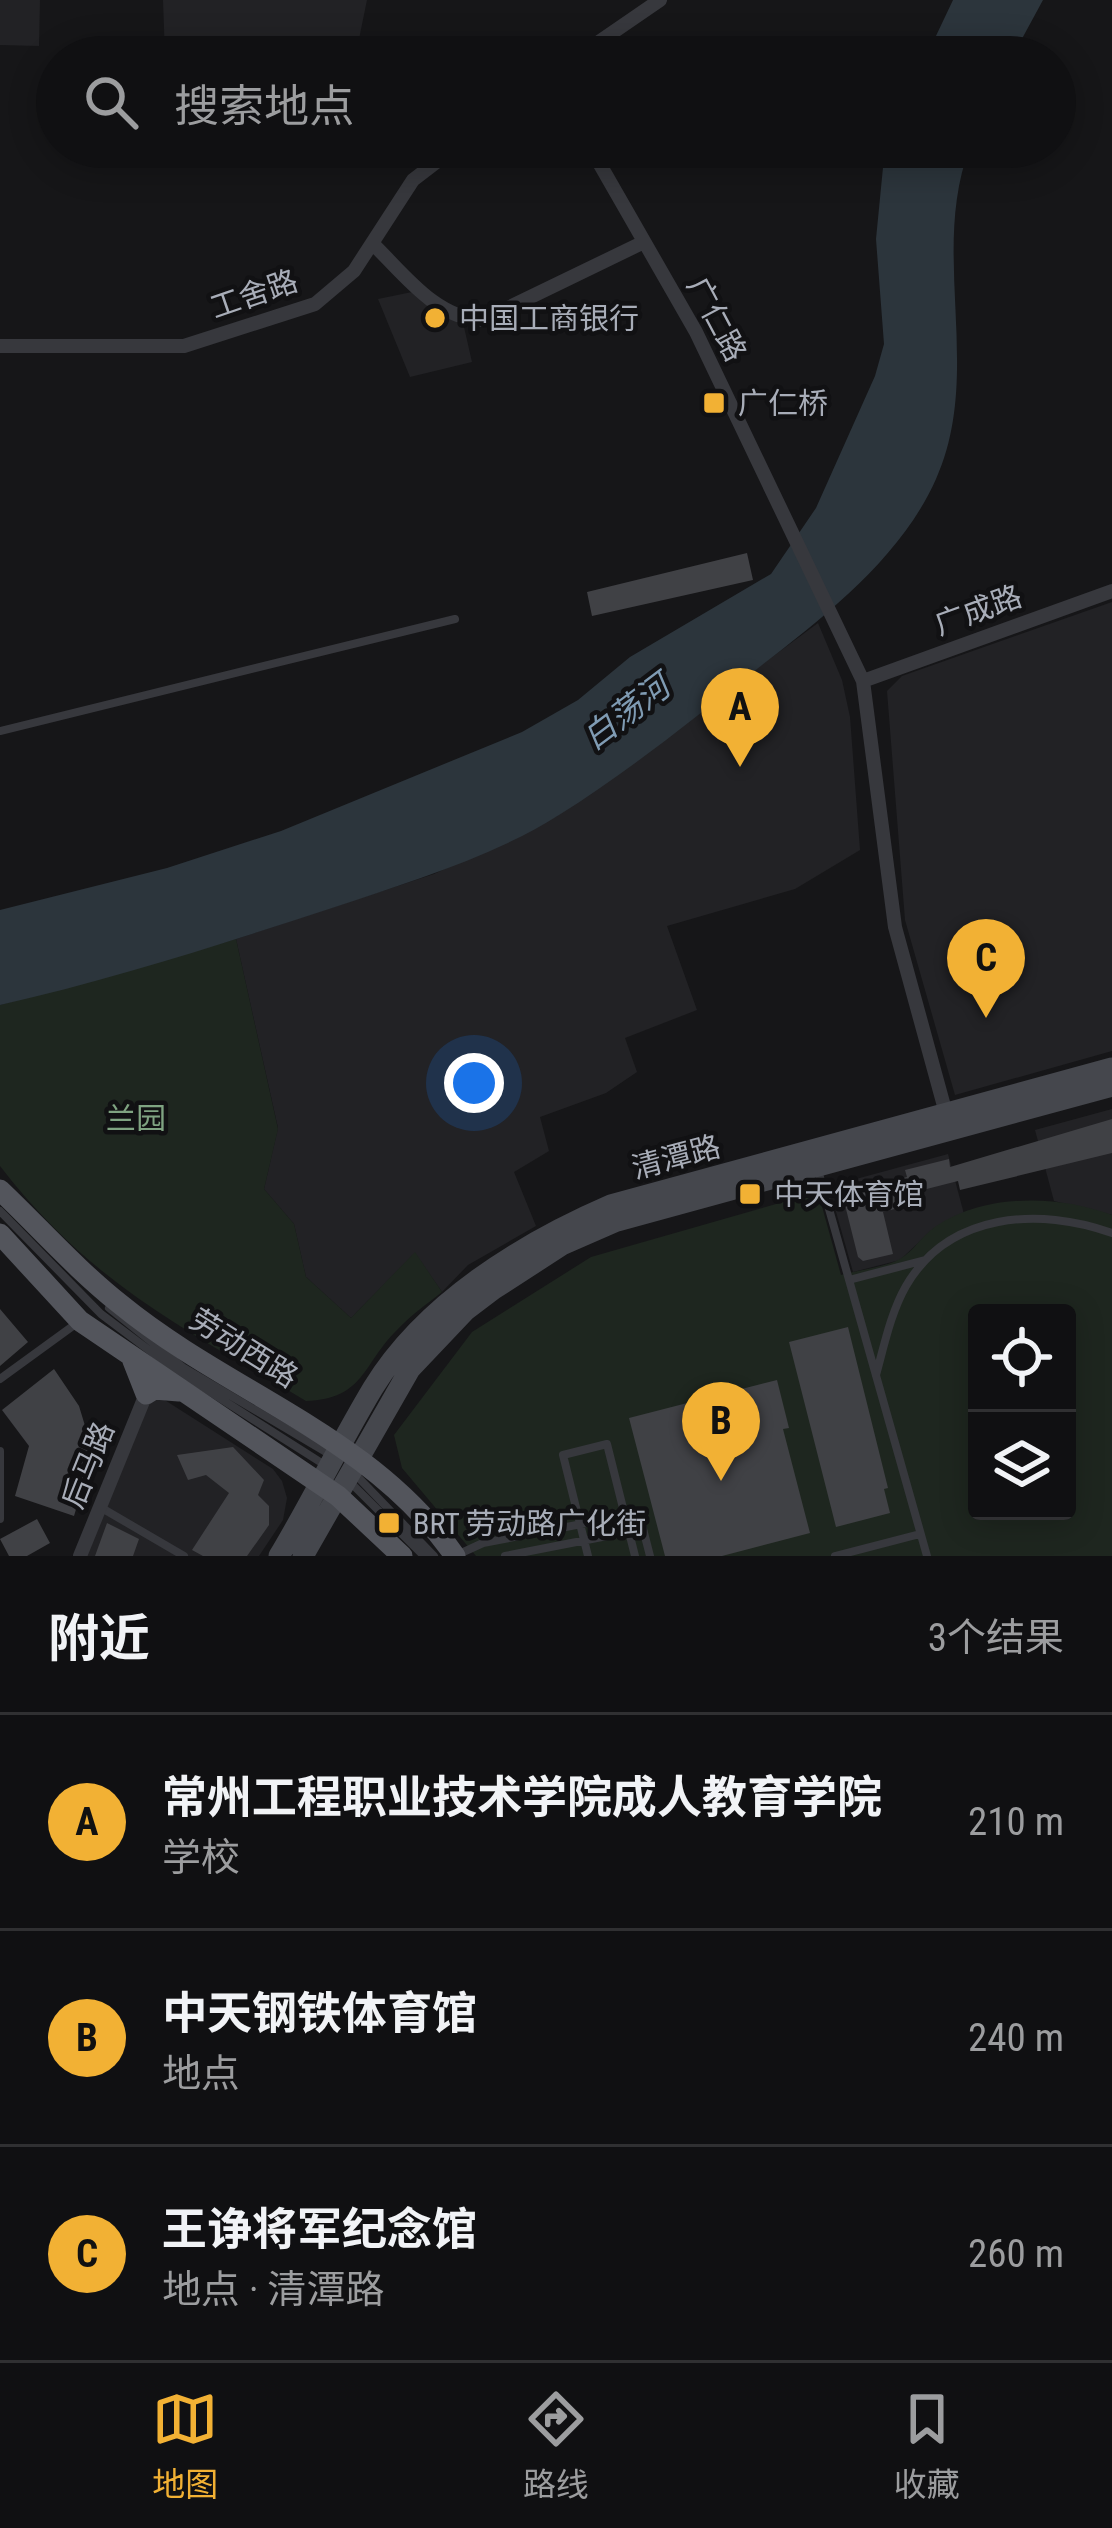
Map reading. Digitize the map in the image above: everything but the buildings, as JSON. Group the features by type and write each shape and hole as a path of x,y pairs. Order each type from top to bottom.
{"main road":[{"name":"清潭路","path":"342,1471 410,1369 465,1311 562,1245 616,1222 818,1169 1112,1068"},
{"name":"清潭路","path":"342,1471 374,1386 403,1350 484,1276 554,1230 611,1205 1112,1086"},
{"name":"劳动西路","path":"0,1190 121,1305 342,1471 402,1556"},
{"name":"劳动西路","path":"0,1234 80,1321 129,1356 342,1471 396,1486 455,1556"},
{"path":"129,1356 143,1377 146,1394 187,1386"},
{"path":"279,1556 342,1471"},
{"path":"303,1556 342,1471"}],"street":[{"path":"608,36 660,0"},
{"name":"工舍路","path":"0,346 184,346 315,304 355,271 413,180 429,168"},
{"name":"广仁路","path":"602,168 696,332 863,681"},
{"path":"372,243 427,297 463,319 484,320 644,242"},
{"name":"广成路","path":"863,681 1112,591"},
{"path":"863,681 896,927 949,1123"},
{"name":"后马路","path":"80,1556 146,1394"}],"lane":[{"path":"0,730 455,619"},
{"path":"818,1169 927,1556"},
{"path":"0,1202 123,1321 184,1368 342,1471 434,1556"},
{"path":"0,1211 101,1314 187,1386"},
{"path":"876,1376 905,1287 934,1250 979,1226 1024,1215 1074,1220 1112,1233"},
{"path":"849,1280 927,1260"},
{"path":"0,1378 80,1321"},
{"path":"588,1556 562,1455 607,1444 634,1556"},
{"path":"0,1451 0,1519"},
{"path":"342,1471 424,1556"},
{"path":"100,1507 184,1556"},
{"path":"455,1556 484,1543 639,1513 650,1556"},
{"path":"505,1556 643,1529"},
{"path":"836,1556 920,1534"}],"shaded area":[{"path":"0,0 40,0 36,46 0,45"},
{"path":"163,0 367,0 360,36 164,36"},
{"path":"412,292 464,327 472,362 410,377 378,299"},
{"path":"1112,602 1112,1051 955,1095 905,920 887,691 902,676"},
{"path":"818,623 842,680 850,717 860,850 795,889 667,926 697,1010 625,1038 637,1072 606,1093 540,1117 549,1151 514,1172 536,1226 468,1265 442,1292 415,1253 351,1318 306,1277 294,1224 264,1189 278,1128 236,939 434,874 557,816"},
{"path":"1112,1109 1112,1215 1054,1201 1035,1130"},
{"path":"948,1154 964,1214 933,1229 900,1260 853,1272 833,1201 845,1182"},
{"path":"160,1397 273,1469 282,1481 287,1498 283,1520 259,1556 86,1556 146,1401"}],"green space":[{"name":"兰园","path":"236,939 278,1129 264,1189 294,1224 306,1277 351,1318 415,1252 442,1292 398,1329 352,1387 325,1399 306,1401 141,1300 68,1242 0,1166 0,1005"},
{"path":"818,1192 841,1275 896,1261 951,1218 995,1203 1067,1203 1112,1215 1112,1556 476,1556 402,1468 394,1435 472,1332 591,1257"}],"water":[{"path":"953,0 1043,0 1023,36 936,36"},
{"name":"白荡河","path":"883,168 964,168 954,229 957,355 950,438 936,479 903,535 808,628 635,763 559,815 506,844 250,935 0,1005 0,910 167,868 281,831 522,732 578,700 630,657 771,574 816,508 875,376 884,344 876,239"}],"place":[{"name":"中国工商银行","path":"435,318"},
{"name":"广仁桥","path":"714,403"},
{"name":"常州工程职业技术学院成人教育学院","path":"740,767"},
{"name":"王诤将军纪念馆","path":"986,1018"},
{"name":"中天体育馆","path":"750,1194"},
{"name":"中天钢铁体育馆","path":"721,1481"},
{"name":"BRT 劳动路广化街","path":"389,1523"}]}
